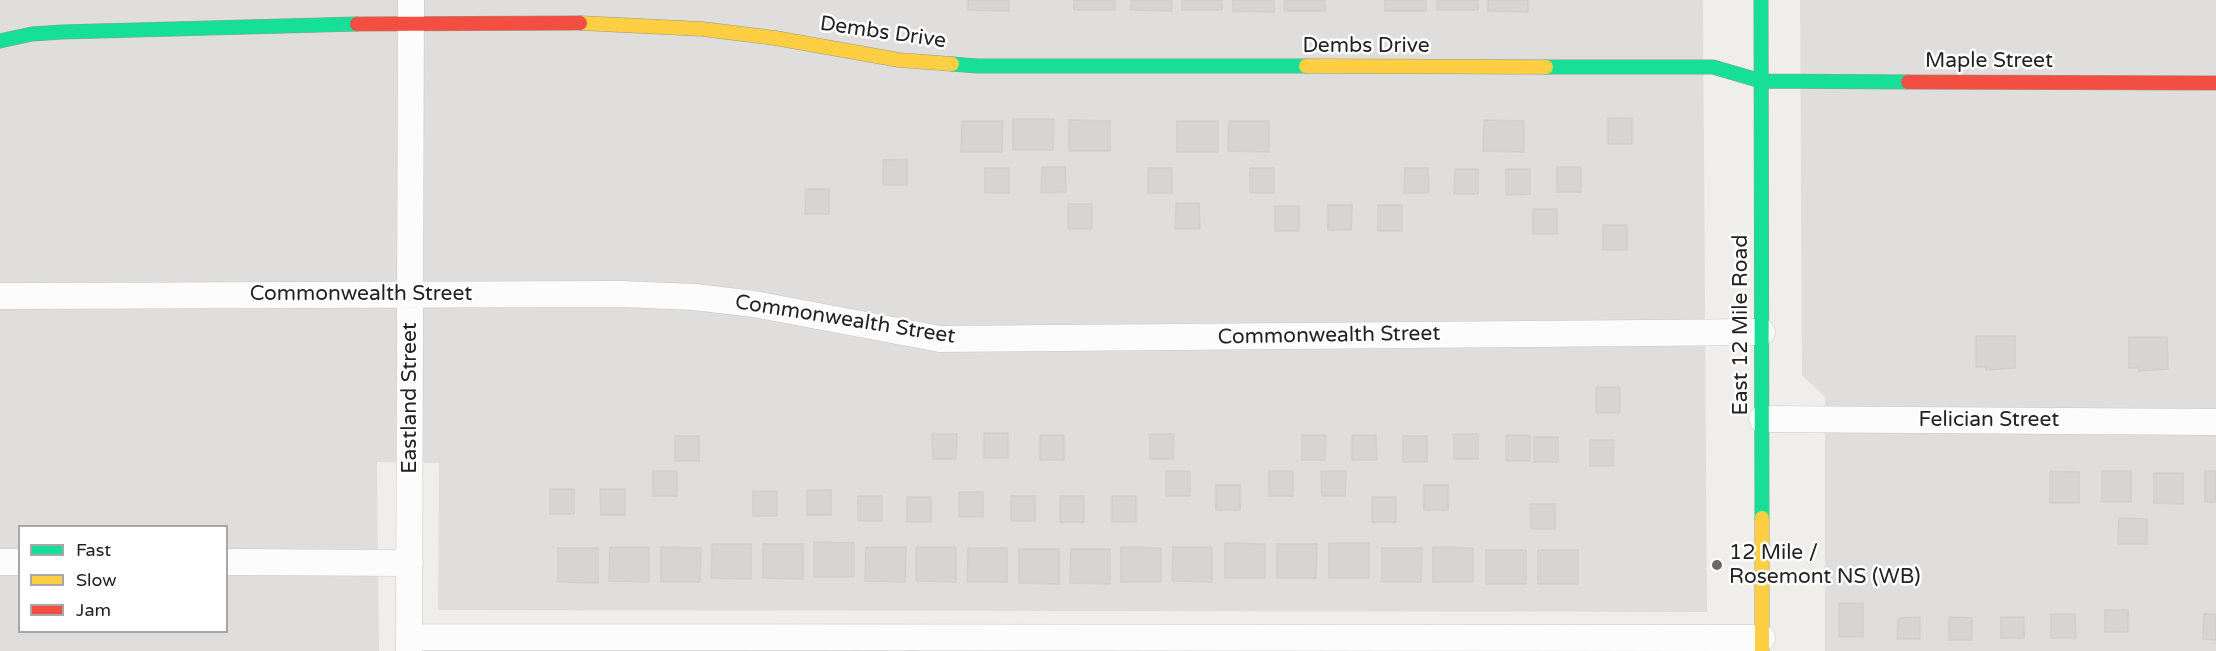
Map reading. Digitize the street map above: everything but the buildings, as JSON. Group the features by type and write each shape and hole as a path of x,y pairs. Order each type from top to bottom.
{"street":[{"name":"East 12 Mile Road","path":"1761,0 1762,644"},
{"name":"Dembs Drive","path":"0,41 32,34 410,11 702,29 775,38 899,60 976,66 1713,67 1761,81"},
{"name":"Eastland Street","path":"409,644 410,11"},
{"name":"Maple Street","path":"1761,81 2216,83"},
{"name":"Commonwealth Street","path":"0,296 620,294 695,297 754,304 940,339 1762,332"},
{"name":"Felician Street","path":"1762,419 2216,422"},
{"path":"0,562 18,562"},
{"path":"228,562 410,562"},
{"path":"409,644 1762,644"}],"shaded area":[{"path":"0,0 1703,0 1707,612 438,610 439,463 377,462 379,651 0,651"},
{"path":"1800,0 2216,0 2216,651 1825,651 1825,397 1802,375"}],"traffic: fast":[{"path":"1761,0 1762,518"},
{"path":"0,41 32,34 62,32 357,24"},
{"path":"952,64 977,66 1306,66"},
{"path":"1546,67 1713,67 1761,81 1908,82"}],"traffic: slow":[{"path":"580,23 702,29 775,38 899,60 952,64"},
{"path":"1306,66 1546,67"},
{"path":"1762,518 1762,651"}],"traffic: jam":[{"path":"357,24 580,23"},
{"path":"1908,82 2216,83"}],"place":[{"name":"12 Mile / Rosemont NS (WB)","path":"1717,565"}]}
